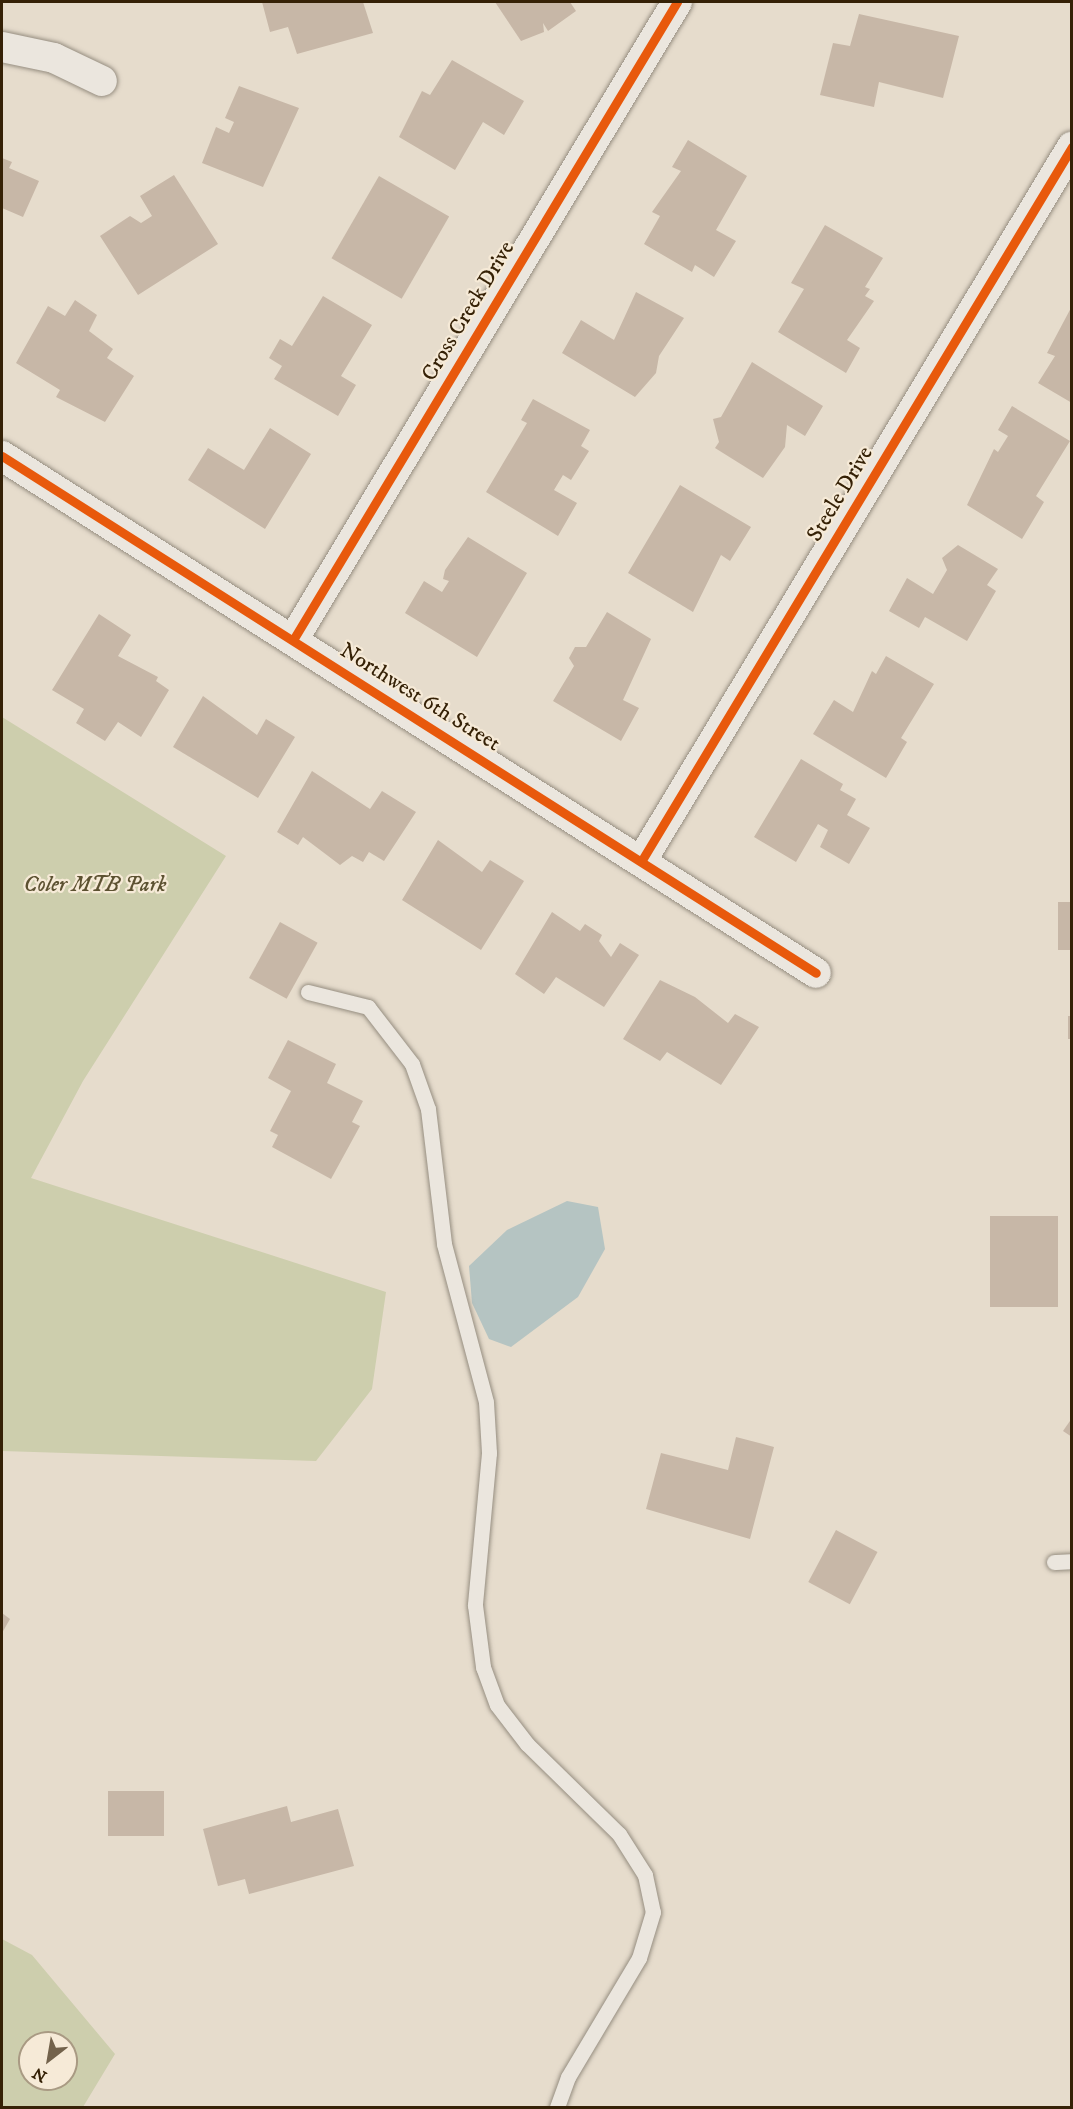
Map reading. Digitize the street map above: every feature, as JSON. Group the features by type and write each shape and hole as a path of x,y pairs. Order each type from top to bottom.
{"street":[{"name":"Cross Creek Drive","path":"294,640 677,2"},
{"path":"2,47 54,58 102,81"},
{"name":"Steele Drive","path":"642,860 1071,147"},
{"name":"Northwest 6th Street","path":"2,456 642,860 816,973"}],"lane":[{"path":"308,992 368,1007 412,1064 428,1109 444,1244 486,1402 489,1453 475,1605 483,1667 497,1705 527,1744 619,1834 645,1875 653,1912 639,1958 568,2077 557,2108"},
{"path":"1054,1562 1071,1561"}],"green space":[{"name":"Coler MTB Park","path":"2,717 226,856 83,1081 31,1178 386,1292 372,1389 316,1461 2,1451"},
{"path":"2,1939 32,1955 115,2054 83,2107 2,2107"}],"shaded area":[{"path":"567,1201 598,1207 605,1249 578,1297 511,1347 489,1339 472,1303 469,1266 507,1230"}],"building":[{"path":"262,2 363,2 373,33 297,54 288,27 270,32"},
{"path":"495,2 570,2 576,11 548,31 543,23 544,32 521,41"},
{"path":"859,14 959,36 943,98 879,82 874,107 820,95 833,43 850,46"},
{"path":"452,60 524,101 504,135 483,122 455,170 399,137 422,91 430,95"},
{"path":"239,86 299,108 263,187 202,163 216,127 229,133 234,122 225,118"},
{"path":"688,140 747,176 716,230 736,241 714,277 695,265 692,272 644,244 660,216 652,212 681,171 672,167"},
{"path":"2,158 12,162 9,168 39,181 23,217 2,208"},
{"path":"174,175 218,244 138,295 100,236 130,216 141,223 152,216 140,196"},
{"path":"379,176 449,216 402,299 332,258"},
{"path":"825,225 883,258 865,287 870,289 865,296 874,301 847,340 860,348 846,373 778,332 804,289 791,283"},
{"path":"636,292 684,318 659,356 656,373 635,397 562,353 581,320 614,340"},
{"path":"323,296 372,325 341,376 356,385 338,416 274,379 282,366 269,358 280,339 292,346"},
{"path":"75,300 97,315 89,331 113,349 107,358 134,376 105,422 56,397 60,390 16,363 48,306 65,316"},
{"path":"1072,306 1072,403 1038,383 1055,356 1047,353"},
{"path":"752,362 823,406 805,436 787,425 785,447 763,478 715,448 719,442 713,419 721,417"},
{"path":"533,399 590,430 581,446 589,451 571,480 563,475 554,490 577,503 558,536 486,492 527,423 521,420"},
{"path":"1012,406 1070,441 1036,496 1044,502 1022,539 967,505 994,449 998,452 1008,436 998,430"},
{"path":"270,428 311,454 265,529 188,480 208,448 244,470"},
{"path":"680,485 751,527 730,561 721,555 693,612 628,573"},
{"path":"468,537 527,573 477,657 405,613 424,581 442,592 449,581 443,579 445,570"},
{"path":"958,545 998,569 987,585 996,591 967,641 925,617 919,628 889,611 907,578 933,594 947,570 942,558"},
{"path":"607,612 651,639 623,700 639,708 621,741 553,701 574,666 569,658 575,647 586,647"},
{"path":"99,614 131,635 118,656 158,677 156,681 169,690 141,737 118,722 105,741 76,723 84,709 52,690"},
{"path":"886,656 934,684 901,738 907,742 886,778 813,734 834,700 853,712 872,671 876,674"},
{"path":"203,696 257,735 266,719 295,737 258,798 173,747"},
{"path":"801,759 843,784 840,790 856,799 847,815 870,828 849,864 820,847 828,830 818,824 796,862 754,837"},
{"path":"312,771 370,809 382,791 416,812 384,861 369,852 363,862 352,856 340,865 303,837 298,845 277,832"},
{"path":"438,840 482,872 490,860 524,881 481,950 402,900"},
{"path":"1058,902 1072,902 1072,950 1058,950"},
{"path":"552,912 580,931 585,924 602,935 599,941 611,957 620,943 639,955 604,1007 556,977 544,994 515,974"},
{"path":"280,922 318,943 287,999 249,978"},
{"path":"660,980 695,997 728,1023 735,1014 759,1027 721,1085 667,1052 660,1061 623,1039"},
{"path":"1068,1016 1072,1016 1072,1039 1068,1039"},
{"path":"288,1040 336,1064 327,1083 363,1101 352,1122 360,1126 331,1179 272,1147 278,1135 270,1131 291,1091 268,1078"},
{"path":"990,1216 1058,1216 1058,1307 990,1307"},
{"path":"1072,1418 1072,1437 1063,1431"},
{"path":"736,1437 774,1447 750,1539 646,1509 661,1453 728,1470"},
{"path":"836,1530 877,1552 850,1604 808,1582"},
{"path":"2,1613 10,1619 2,1633"},
{"path":"108,1791 164,1791 164,1836 108,1836"},
{"path":"287,1806 291,1822 338,1809 354,1866 249,1894 245,1879 218,1886 203,1829"}],"cycle path":[{"path":"293,640 677,2"},
{"path":"642,860 1072,147"},
{"path":"2,456 816,973"}]}
